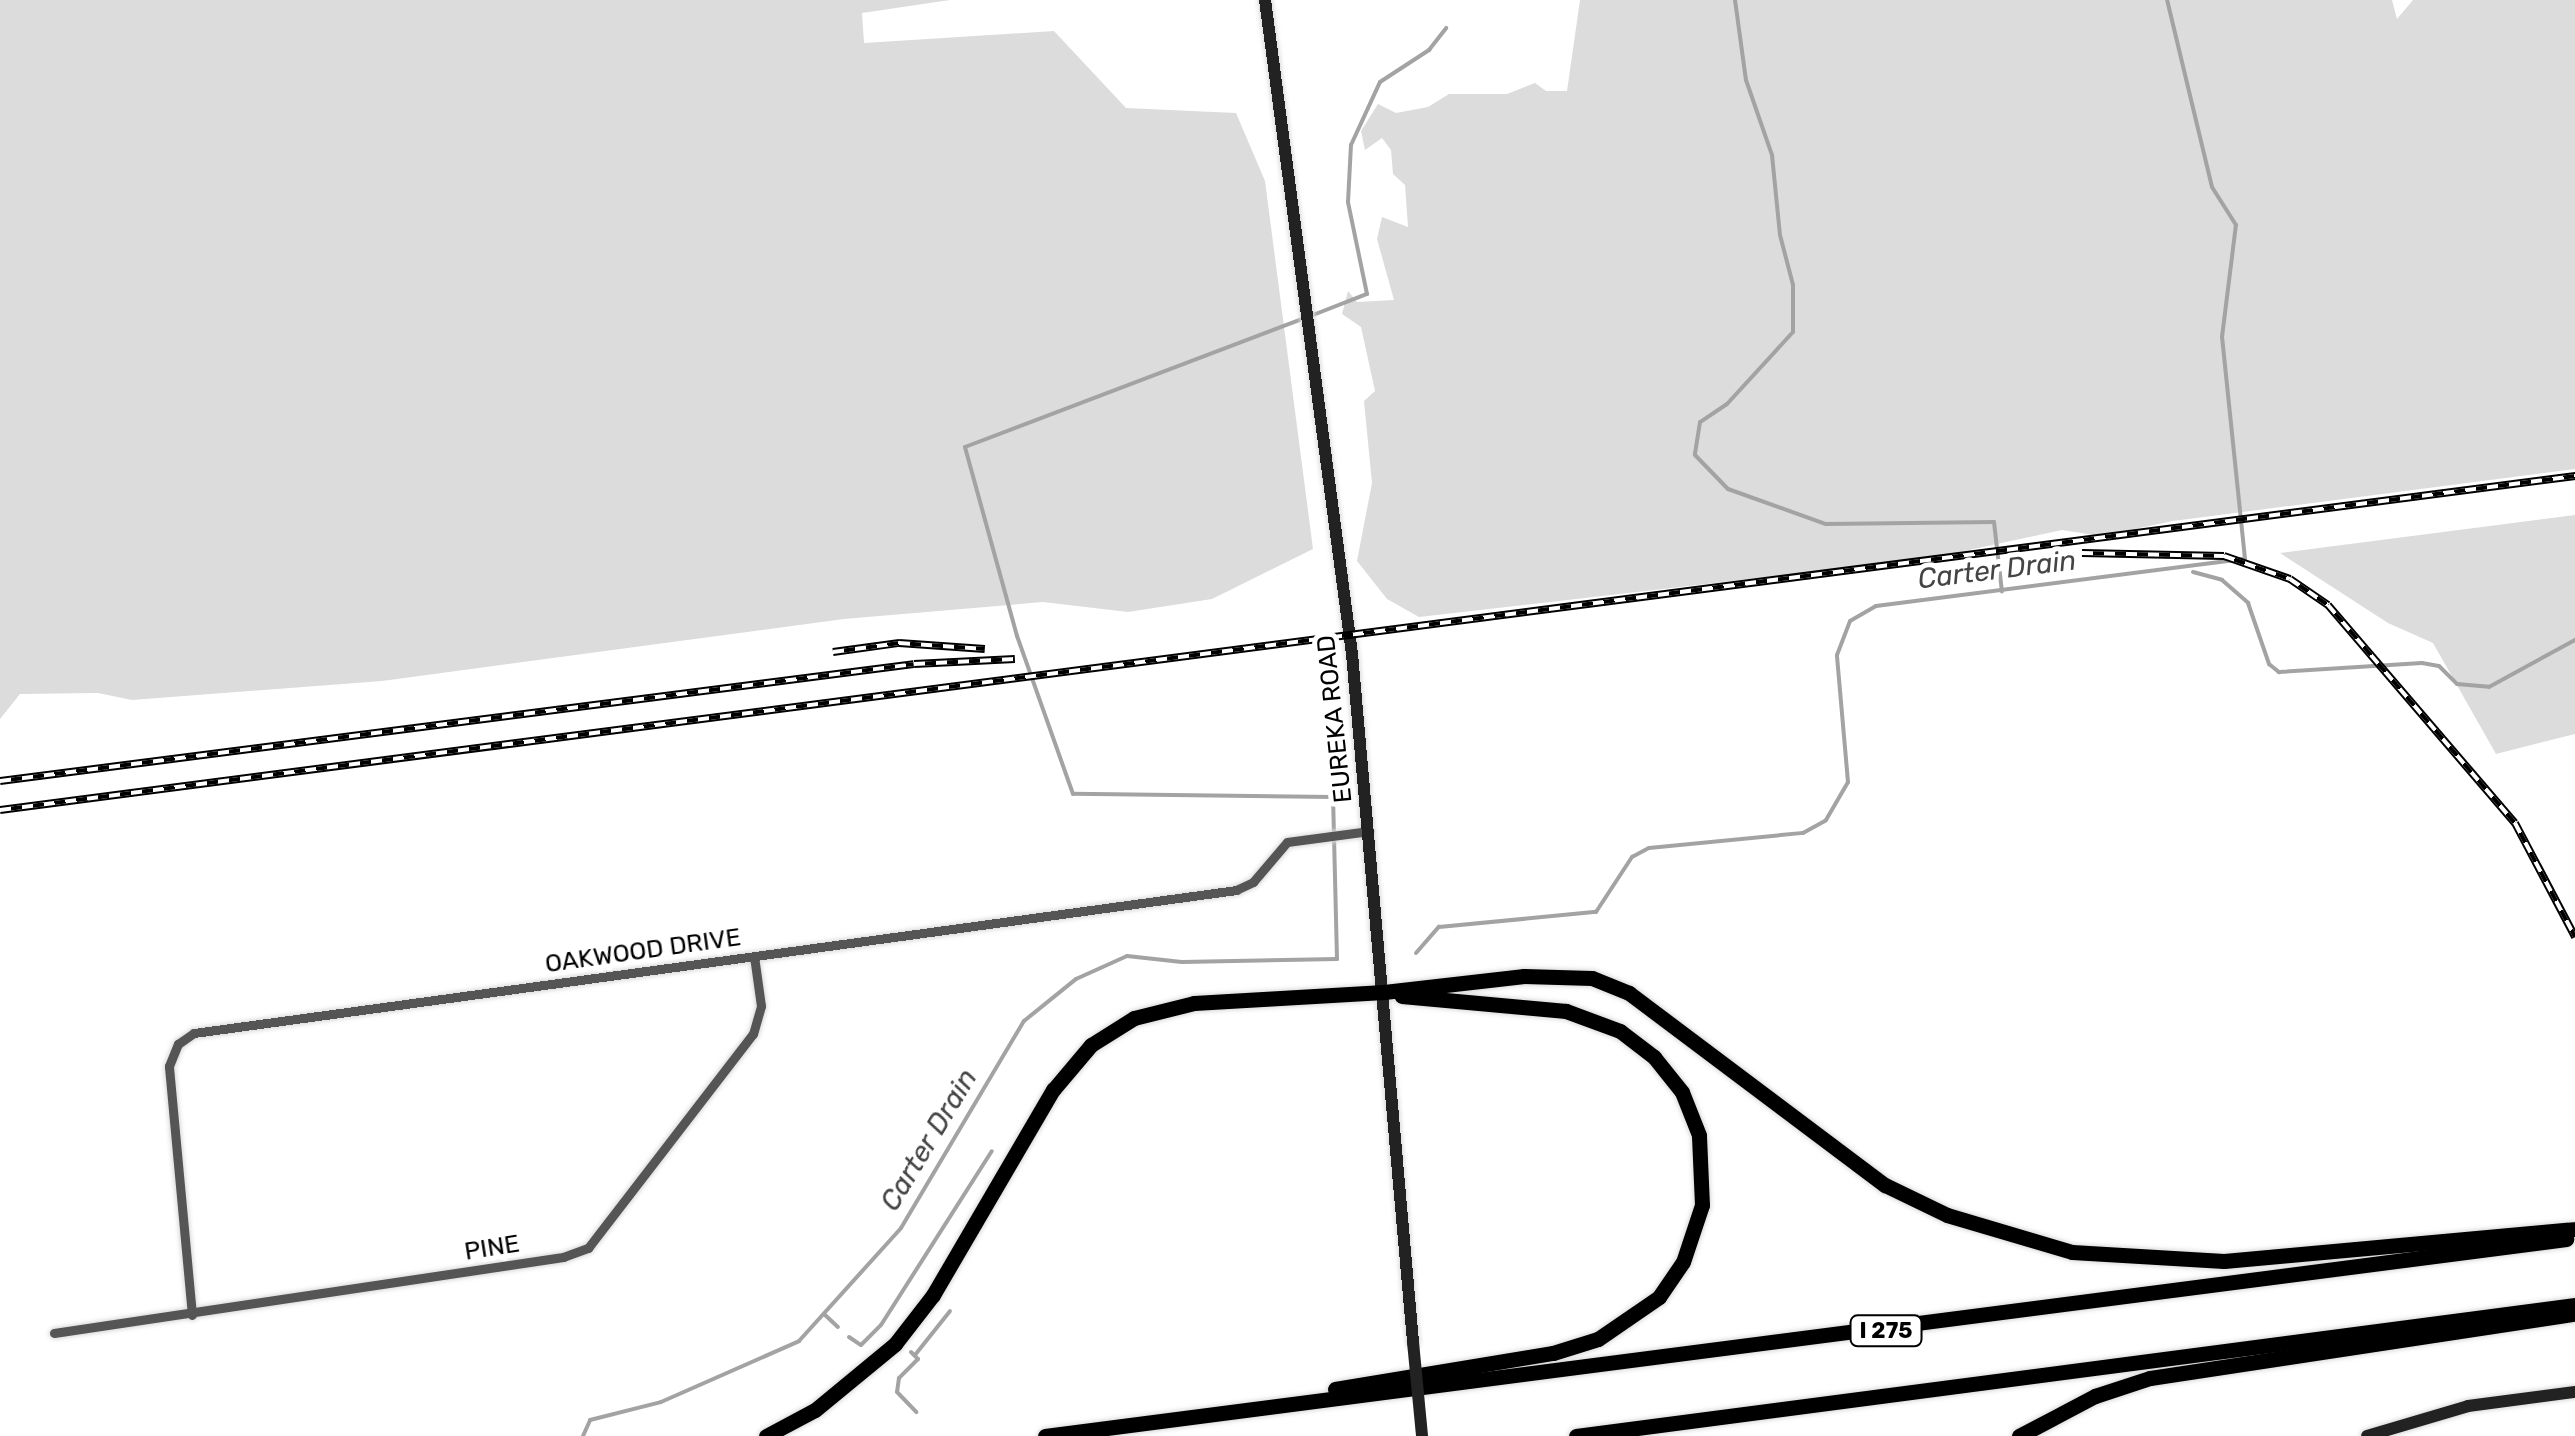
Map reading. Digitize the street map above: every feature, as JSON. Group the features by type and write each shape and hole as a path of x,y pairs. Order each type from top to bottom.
{"highway":[{"path":"766,1436 815,1410 896,1344 934,1294 1053,1090 1109,1030 1194,1003 1384,992 1547,974 1610,984 1884,1186 1947,1216 2072,1252 2224,1261 2575,1229"},
{"path":"1196,1416 1553,1353 1598,1339 1634,1319 1684,1262 1702,1205 1699,1134 1682,1092 1654,1057 1620,1031 1566,1011 1384,992"},
{"name":"I 275","path":"1045,1436 2575,1237"},
{"path":"1576,1436 2575,1305"},
{"path":"2019,1436 2096,1396 2150,1378 2575,1314"},
{"path":"1609,1436 1644,1428"}],"street":[{"name":"EUREKA ROAD","path":"1265,0 1350,636 1422,1436"},
{"name":"OAKWOOD DRIVE","path":"192,1315 169,1066 186,1037 1236,890 1253,882 1287,842 1369,831"},
{"name":"PINE","path":"54,1333 192,1315 588,1248 754,1034 761,1006 754,956"},
{"path":"2367,1436 2468,1406 2575,1392"}],"shaded area":[{"path":"0,0 950,0 862,13 864,43 1054,31 1126,108 1236,113 1265,181 1313,549 1212,599 1128,612 1043,602 844,619 382,681 132,700 98,693 20,694 0,719"},
{"path":"1580,0 2392,0 2397,19 2413,0 2575,0 2575,469 2173,521 2101,536 2062,530 1932,558 1419,617 1387,599 1357,561 1372,483 1364,401 1375,391 1361,327 1342,314 1348,291 1357,302 1394,300 1377,239 1382,217 1408,227 1405,185 1393,174 1391,150 1382,138 1365,150 1361,131 1378,104 1396,113 1428,107 1449,94 1507,94 1535,83 1546,91 1567,91"},
{"path":"2575,515 2575,734 2496,754 2433,643 2388,623 2280,553"}],"waterway":[{"path":"1735,0 1746,80 1772,155 1780,235 1793,285 1793,332 1727,404 1700,422 1695,455 1728,489 1826,524 1994,522 2002,592"},
{"name":"Carter Drain","path":"1416,953 1439,927 1596,912 1632,857 1649,848 1803,833 1826,820 1848,782 1837,655 1850,621 1876,606 2245,559 2222,337 2236,225 2212,187 2167,0"},
{"path":"1313,315 1367,294 1348,202 1351,145 1380,82 1429,50 1446,28"},
{"path":"583,1436 590,1420 661,1402 799,1341 901,1228 1024,1021 1076,979 1127,956 1182,962 1337,959 1333,797 1073,794 1017,636 965,447 1304,318"},
{"path":"2193,572 2222,580 2248,603 2269,664 2279,672 2422,663 2439,666 2457,684 2489,687 2575,640"},
{"path":"849,1337 861,1345 881,1325 992,1151"},
{"path":"915,1355 950,1311"},
{"path":"824,1314 838,1327"},
{"path":"911,1352 918,1359 899,1378 897,1392 916,1412"}],"railway":[{"path":"0,810 2575,476"},
{"path":"2082,553 2224,556 2290,579 2328,605 2515,823 2575,937"},
{"path":"833,652 899,643 985,649"},
{"path":"0,781 914,664 1015,659"}]}
